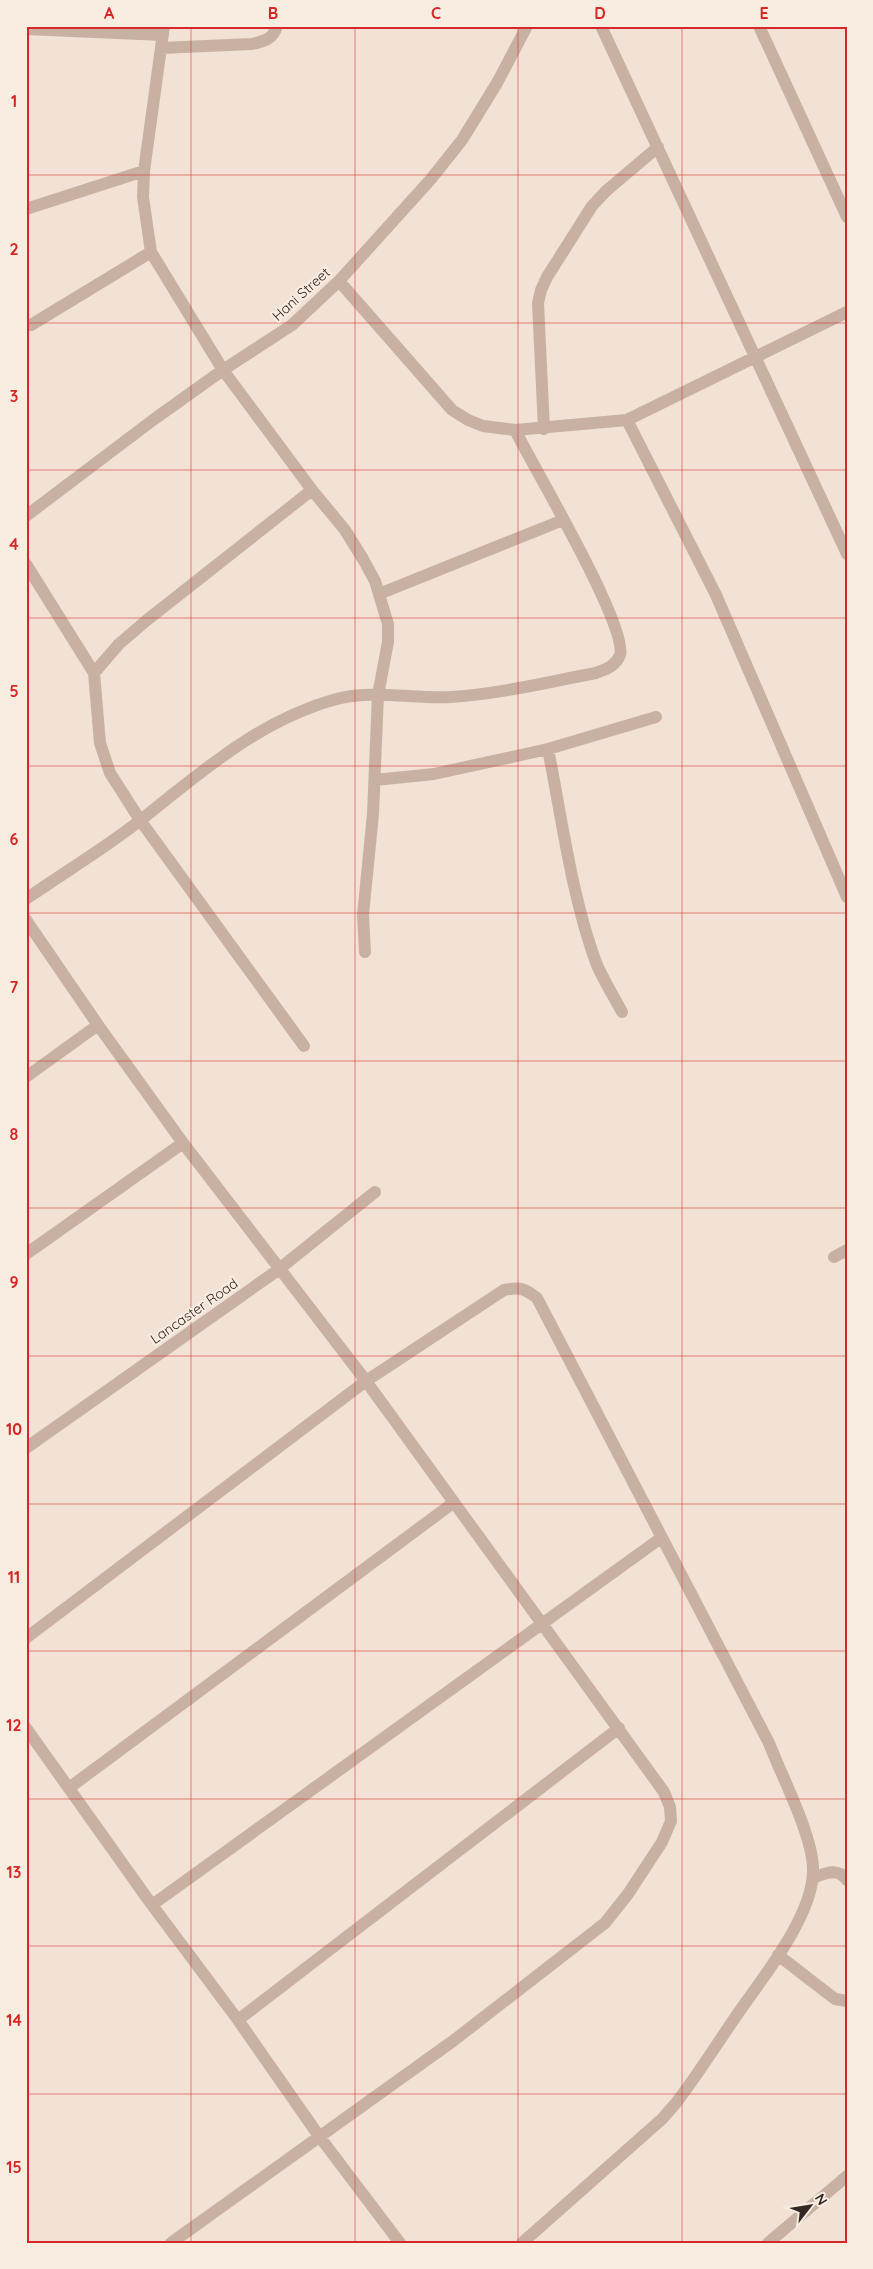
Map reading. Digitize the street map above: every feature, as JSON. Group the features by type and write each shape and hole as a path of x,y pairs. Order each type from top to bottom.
{"street":[{"path":"26,28 258,42 273,36 277,26"},
{"name":"Hani Street","path":"26,516 153,420 223,370 292,325 339,281 431,179 462,140 527,26"},
{"path":"601,26 847,554"},
{"path":"758,26 847,218"},
{"path":"162,36 144,172 143,197 151,252 223,370 312,490 345,530 375,581 388,624 388,642 378,695 375,780 363,915 365,952"},
{"path":"544,429 538,303 541,290 547,277 592,206 606,191 658,148"},
{"path":"26,209 144,172"},
{"path":"31,325 151,252"},
{"path":"339,281 452,410 482,426 515,430 544,429 627,420 847,312"},
{"path":"627,420 734,635 847,897"},
{"path":"26,899 140,820 254,734 273,723 334,700 355,695 429,698 461,696 596,673 614,665 620,655 620,639 592,576 515,430"},
{"path":"94,673 119,644 147,620 312,490"},
{"path":"379,594 563,520"},
{"path":"26,564 94,673 100,743 104,760 110,773 140,820 304,1046"},
{"path":"375,780 434,774 548,750 656,717"},
{"path":"548,750 576,890 590,942 598,966 622,1012"},
{"path":"26,920 98,1025 183,1143 278,1270 366,1381 453,1503 543,1623 664,1792 670,1807 670,1821 662,1842 628,1894 605,1924 453,2041 171,2243"},
{"path":"26,1077 98,1025"},
{"path":"26,1254 183,1143"},
{"name":"Lancaster Road","path":"26,1448 278,1270 375,1192"},
{"path":"834,1257 847,1250"},
{"path":"26,1638 366,1381 504,1290 517,1288 537,1298 769,1743 808,1844 812,1859 813,1878 807,1900 790,1936 676,2103 662,2119 522,2243"},
{"path":"69,1788 453,1503"},
{"path":"152,1905 661,1538"},
{"path":"26,1728 152,1905 238,2020 319,2136 400,2243"},
{"path":"238,2020 619,1728"},
{"path":"813,1878 832,1872 839,1873 847,1880"},
{"path":"778,1955 835,1999 847,2002"},
{"path":"768,2243 847,2176"}]}
